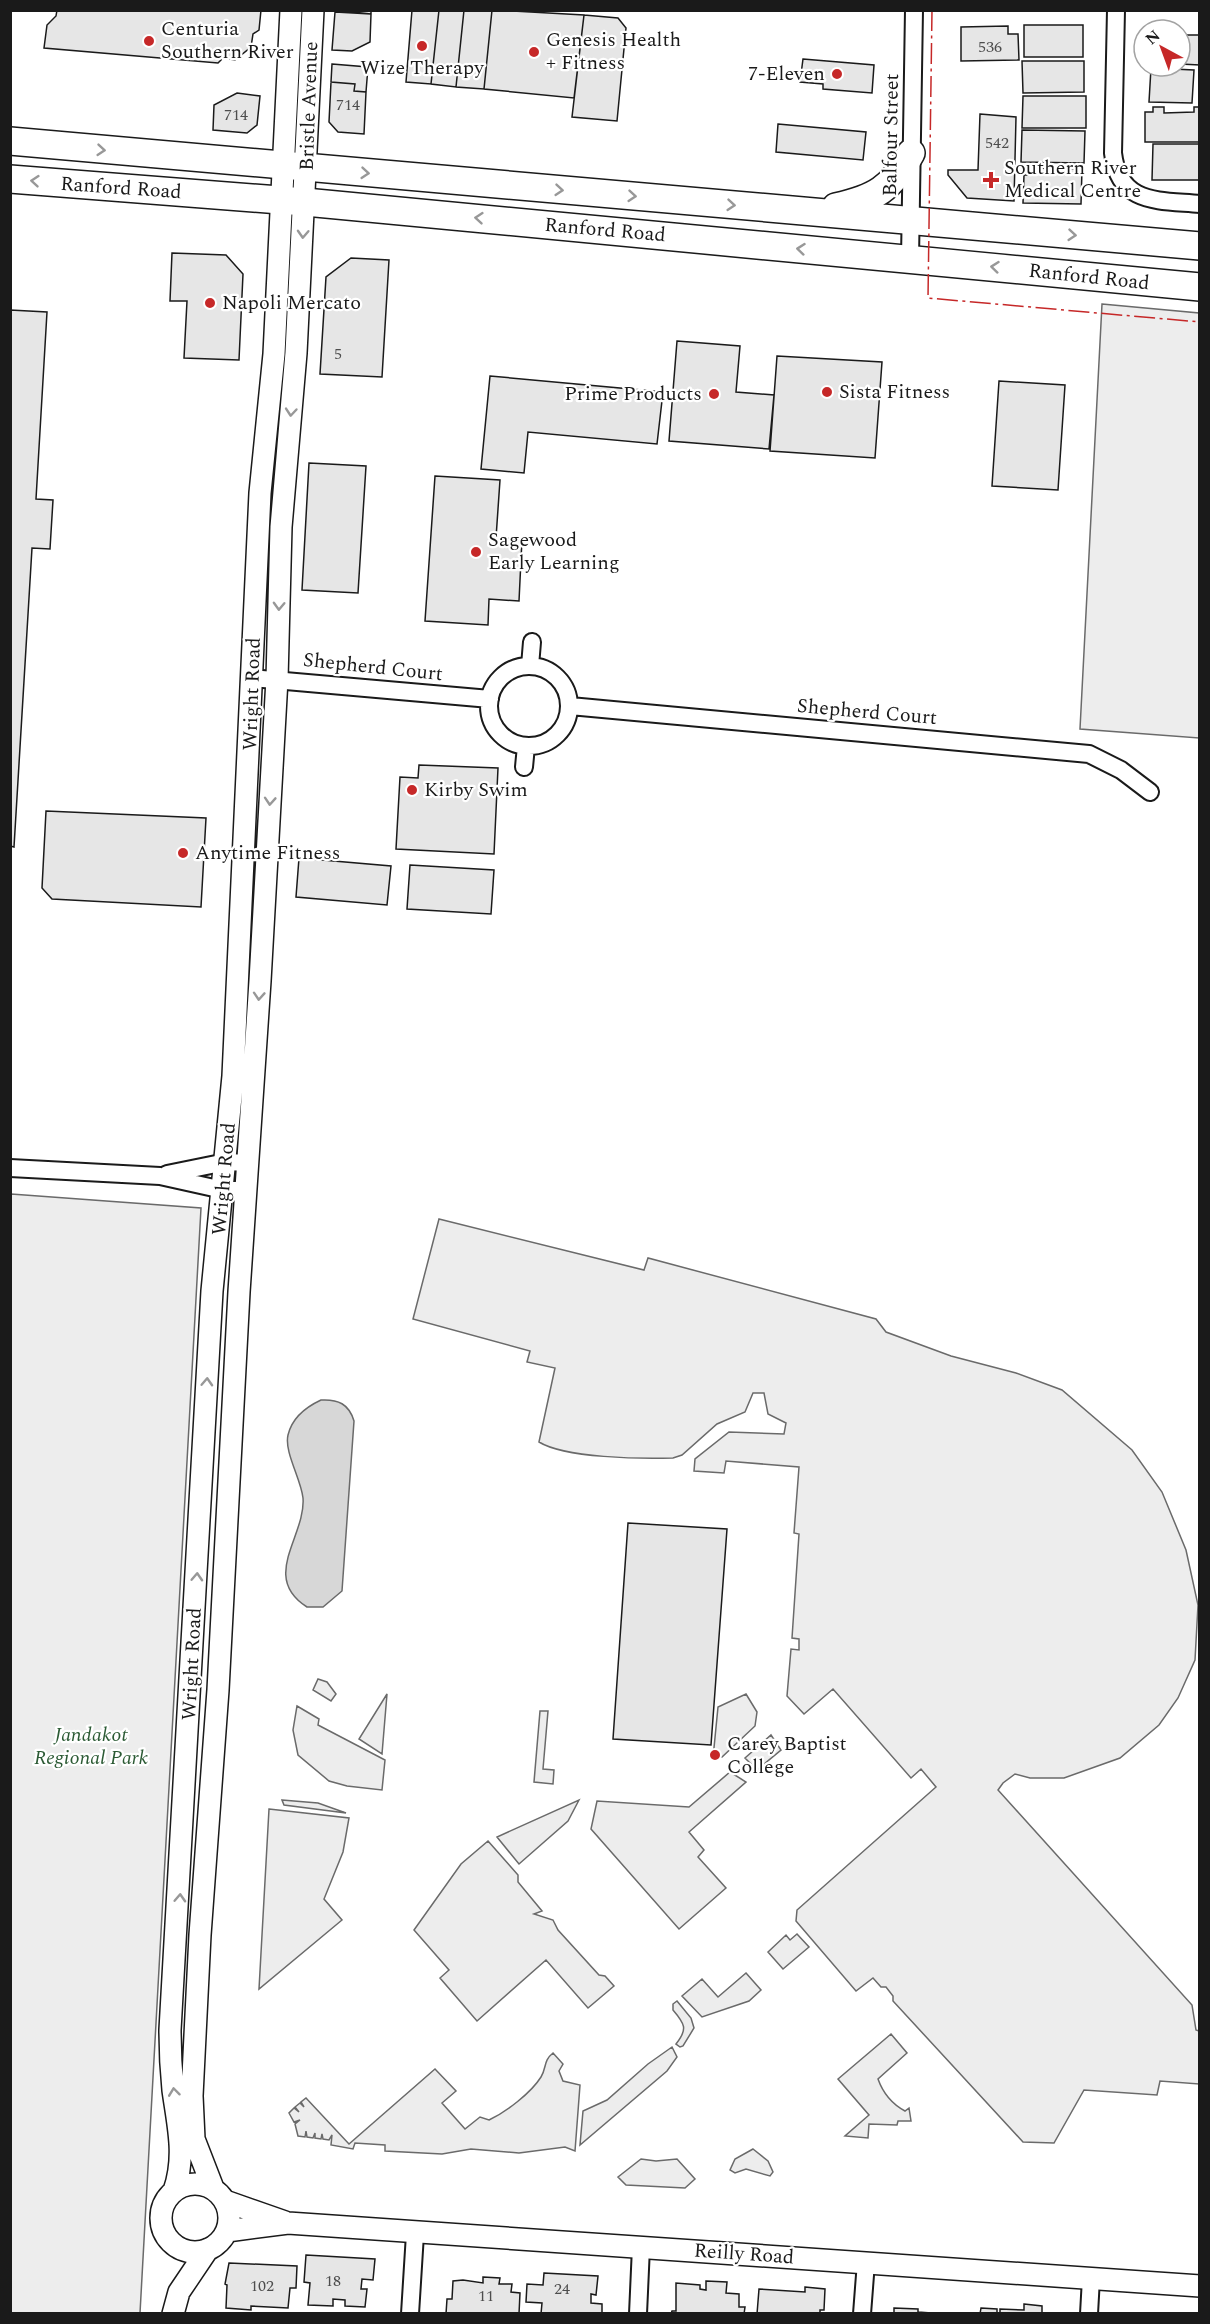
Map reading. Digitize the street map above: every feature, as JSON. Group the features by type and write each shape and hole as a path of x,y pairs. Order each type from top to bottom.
{"main road":[{"name":"Ranford Road","path":"10,141 1200,246"},
{"path":"815,212 866,200 875,195 898,176 911,153"},
{"name":"Ranford Road","path":"10,180 293,201 1200,287"}],"street":[{"name":"Bristle Avenue","path":"291,10 295,167"},
{"name":"Bristle Avenue","path":"295,167 313,10"},
{"name":"Balfour Street","path":"910,259 914,10"},
{"path":"1116,10 1113,153 1117,174 1131,192 1140,197 1200,204"},
{"name":"Wright Road","path":"179,2292 174,2244 166,2236 161,2215 164,2205 174,2191 182,2150 173,2089 170,2030 210,1342 233,1076 260,493 295,167"},
{"name":"Wright Road","path":"173,2313 179,2292 208,2249 216,2245 227,2231 229,2211 194,2139 192,2108 200,1935 217,1705 236,1343 277,679 281,527 296,353 293,201"},
{"path":"274,354 296,353"},
{"path":"530,666 532,642"},
{"path":"530,666 552,672 561,681 570,706 564,725 551,739 539,745 526,746 502,735 494,725 489,712 490,699 494,686 502,676 513,669 530,666"},
{"name":"Shepherd Court","path":"252,678 490,699"},
{"name":"Shepherd Court","path":"570,706 1089,754 1121,770 1149,792"},
{"path":"524,767 526,746"},
{"path":"160,1176 226,1162 248,1163"},
{"path":"10,1168 160,1176 223,1190 246,1190"},
{"path":"210,1342 236,1343"},
{"path":"190,1699 217,1705"},
{"path":"174,2191 195,2183 219,2194"},
{"name":"Reilly Road","path":"219,2194 288,2223"},
{"name":"Reilly Road","path":"227,2231 288,2223 415,2234 641,2247 1200,2286"},
{"path":"410,2313 415,2234"},
{"path":"174,2244 190,2252 208,2249"},
{"path":"638,2313 641,2247"},
{"path":"862,2313 866,2262"},
{"path":"1089,2313 1091,2278"}],"green space":[{"path":"1102,304 1199,313 1199,738 1080,729"},
{"name":"Jandakot Regional Park","path":"11,1194 201,1208 140,2313 11,2313"},
{"path":"439,1219 644,1270 648,1258 876,1319 886,1332 951,1356 1016,1373 1062,1390 1132,1450 1162,1492 1186,1550 1198,1605 1195,1660 1178,1698 1159,1725 1120,1758 1064,1778 1030,1778 1015,1774 998,1790 1192,2005 1196,2030 1199,2031 1199,2084 1160,2081 1157,2095 1084,2090 1054,2143 1023,2142 893,2001 893,1996 886,1987 881,1987 873,1978 856,1991 796,1921 797,1910 936,1787 921,1769 911,1778 833,1689 804,1714 787,1696 791,1649 799,1650 799,1639 792,1638 799,1534 794,1533 799,1467 726,1461 724,1473 694,1471 695,1459 729,1432 784,1434 786,1423 768,1414 764,1393 753,1393 745,1412 717,1424 682,1455 673,1458 623,1458 584,1454 539,1442 555,1368 527,1362 530,1351 413,1319"},
{"path":"318,1679 327,1682 336,1694 331,1701 313,1690"},
{"path":"387,1694 382,1754 359,1739"},
{"path":"746,1694 757,1712 755,1726 722,1757 713,1758 718,1707"},
{"path":"297,1706 319,1719 318,1725 385,1760 382,1790 347,1786 329,1781 298,1755 293,1730"},
{"path":"540,1711 548,1711 543,1769 554,1770 553,1784 534,1782"},
{"path":"771,1735 781,1750 757,1770 745,1758"},
{"path":"730,1772 746,1782 689,1832 704,1850 698,1857 726,1888 679,1929 591,1829 597,1801 689,1807"},
{"path":"282,1800 318,1803 346,1813 284,1805"},
{"path":"579,1800 568,1821 519,1864 497,1837"},
{"path":"269,1809 349,1818 343,1852 324,1899 342,1920 259,1989"},
{"path":"488,1841 518,1875 518,1882 542,1911 534,1914 553,1920 558,1930 599,1975 605,1976 614,1986 588,2008 546,1960 477,2021 440,1978 449,1970 414,1930 461,1864"},
{"path":"797,1934 809,1947 783,1969 768,1952 786,1935 790,1940"},
{"path":"746,1973 761,1990 749,2001 702,2017 682,1996 702,1979 718,1997"},
{"path":"677,2001 691,2018 694,2028 683,2046 680,2047 676,2044 684,2027 673,2010 673,2004"},
{"path":"891,2034 907,2053 878,2079 882,2089 892,2101 905,2111 909,2108 911,2121 898,2121 897,2125 869,2124 868,2138 845,2136 869,2115 838,2079"},
{"path":"672,2047 677,2057 667,2071 580,2145 583,2111 607,2100 648,2064"},
{"path":"553,2053 563,2064 559,2071 563,2081 580,2085 575,2151 565,2147 519,2153 471,2149 442,2154 385,2151 385,2145 355,2143 353,2149 331,2145 332,2135 329,2140 323,2139 322,2134 321,2139 315,2138 315,2133 313,2138 307,2137 306,2131 305,2137 298,2136 295,2124 300,2120 294,2122 289,2113 294,2108 299,2112 295,2107 300,2103 304,2107 301,2102 306,2098 349,2144 435,2069 456,2091 442,2103 465,2129 480,2117 489,2120 496,2117 525,2096 541,2077"},
{"path":"753,2149 768,2161 773,2172 770,2176 746,2169 735,2173 730,2170 735,2159"},
{"path":"641,2159 656,2161 677,2159 695,2179 685,2188 626,2185 618,2177"}],"shaded area":[{"path":"321,1400 333,1400 342,1404 349,1410 354,1421 342,1591 323,1607 307,1607 293,1595 287,1583 288,1556 302,1512 303,1498 287,1442 296,1418"}],"building":[{"name":"Centuria Southern River","path":"57,10 261,10 259,30 253,34 251,47 235,60 223,58 218,63 44,48 47,25 56,16"},
{"path":"335,10 371,10 371,14"},
{"name":"Wize Therapy","path":"412,10 439,10 431,84 406,82"},
{"path":"439,10 464,10 456,87 431,84"},
{"path":"464,10 492,10 484,89 456,87"},
{"name":"Genesis Health + Fitness","path":"492,10 584,15 574,98 484,89"},
{"path":"335,12 371,14 370,42 352,51 332,50"},
{"path":"584,15 618,18 626,28 617,121 572,117"},
{"path":"1024,25 1083,25 1083,57 1024,57"},
{"path":"1008,26 1008,34 1018,34 1019,60 961,61 961,27"},
{"path":"1192,35 1200,35 1200,65 1192,65"},
{"name":"7-Eleven","path":"803,59 874,65 872,93 823,89 823,84 800,82"},
{"path":"1022,61 1084,61 1084,92 1023,93"},
{"path":"332,64 368,67 366,92 354,91 355,84 331,82"},
{"path":"1192,70 1194,70 1192,103 1149,102 1150,78 1192,78"},
{"path":"331,82 355,84 354,91 366,92 364,134 338,132 329,122"},
{"path":"237,93 260,96 257,125 247,133 213,130 214,105"},
{"path":"1023,96 1086,96 1086,128 1022,128"},
{"path":"1153,107 1164,107 1164,113 1194,112 1194,107 1200,107 1200,142 1145,142 1145,112 1153,112"},
{"path":"980,114 1016,117 1014,201 967,198 948,175 948,170 978,170"},
{"name":"7-Eleven","path":"778,124 866,132 863,160 776,152"},
{"path":"1022,130 1085,131 1084,163 1021,162"},
{"path":"1153,144 1200,144 1200,180 1152,180"},
{"path":"1036,168 1082,169 1081,204 1023,203 1024,175 1036,175"},
{"path":"172,253 226,255 243,274 239,360 184,358 187,301 170,301"},
{"path":"351,258 389,260 382,377 320,374 326,277"},
{"path":"10,310 47,312 36,499 53,500 50,549 32,548 14,847 10,846"},
{"name":"Prime Products","path":"677,341 740,346 736,392 774,395 769,449 669,441"},
{"name":"Sista Fitness","path":"777,356 882,362 875,458 770,451"},
{"path":"490,376 663,392 657,444 528,432 524,473 481,469"},
{"path":"999,381 1065,385 1058,490 992,486"},
{"path":"309,463 366,466 358,593 302,590"},
{"name":"Sagewood Early Learning","path":"435,476 500,480 496,538 522,539 519,601 489,599 488,625 425,621"},
{"path":"419,765 498,768 494,854 396,849 400,777 418,778"},
{"path":"46,811 206,818 201,907 52,899 42,888"},
{"path":"299,858 391,866 387,905 296,897"},
{"path":"410,865 494,870 491,914 407,909"},
{"path":"628,1523 727,1529 711,1745 613,1739"},
{"path":"306,2255 375,2259 373,2280 362,2279 361,2289 367,2289 365,2307 345,2306 345,2300 333,2299 333,2306 308,2305 310,2283 304,2282"},
{"path":"229,2263 297,2266 296,2288 290,2288 288,2308 251,2306 251,2310 226,2308 227,2285 225,2284"},
{"path":"544,2273 598,2276 596,2295 591,2294 591,2303 602,2304 602,2314 541,2314 542,2303 526,2302 527,2284 543,2285"},
{"path":"483,2277 500,2278 499,2284 512,2284 511,2292 520,2293 519,2314 446,2314 447,2299 452,2299 453,2281 483,2283"},
{"path":"706,2281 727,2282 726,2293 739,2294 739,2307 745,2307 744,2314 671,2314 672,2311 676,2311 676,2283 700,2285 700,2289 706,2290"},
{"path":"805,2287 825,2289 824,2310 820,2310 820,2314 757,2314 759,2289 805,2292"},
{"path":"1024,2304 1042,2306 1042,2314 1000,2314 1000,2309 1024,2310"},
{"path":"894,2308 918,2309 918,2312 945,2314 894,2314"},
{"path":"981,2308 997,2309 997,2314 980,2314"}],"power":[{"path":"932,10 928,298 1200,322"}],"place":[{"name":"Centuria Southern River","path":"149,41"},
{"name":"Wize Therapy","path":"422,46"},
{"name":"Genesis Health + Fitness","path":"534,52"},
{"name":"7-Eleven","path":"837,74"},
{"name":"Southern River Medical Centre","path":"991,180"},
{"name":"Napoli Mercato","path":"210,303"},
{"name":"Sista Fitness","path":"827,392"},
{"name":"Prime Products","path":"714,394"},
{"name":"Sagewood Early Learning","path":"476,552"},
{"name":"Kirby Swim","path":"412,790"},
{"name":"Anytime Fitness","path":"183,853"},
{"name":"Carey Baptist College","path":"715,1755"}]}
